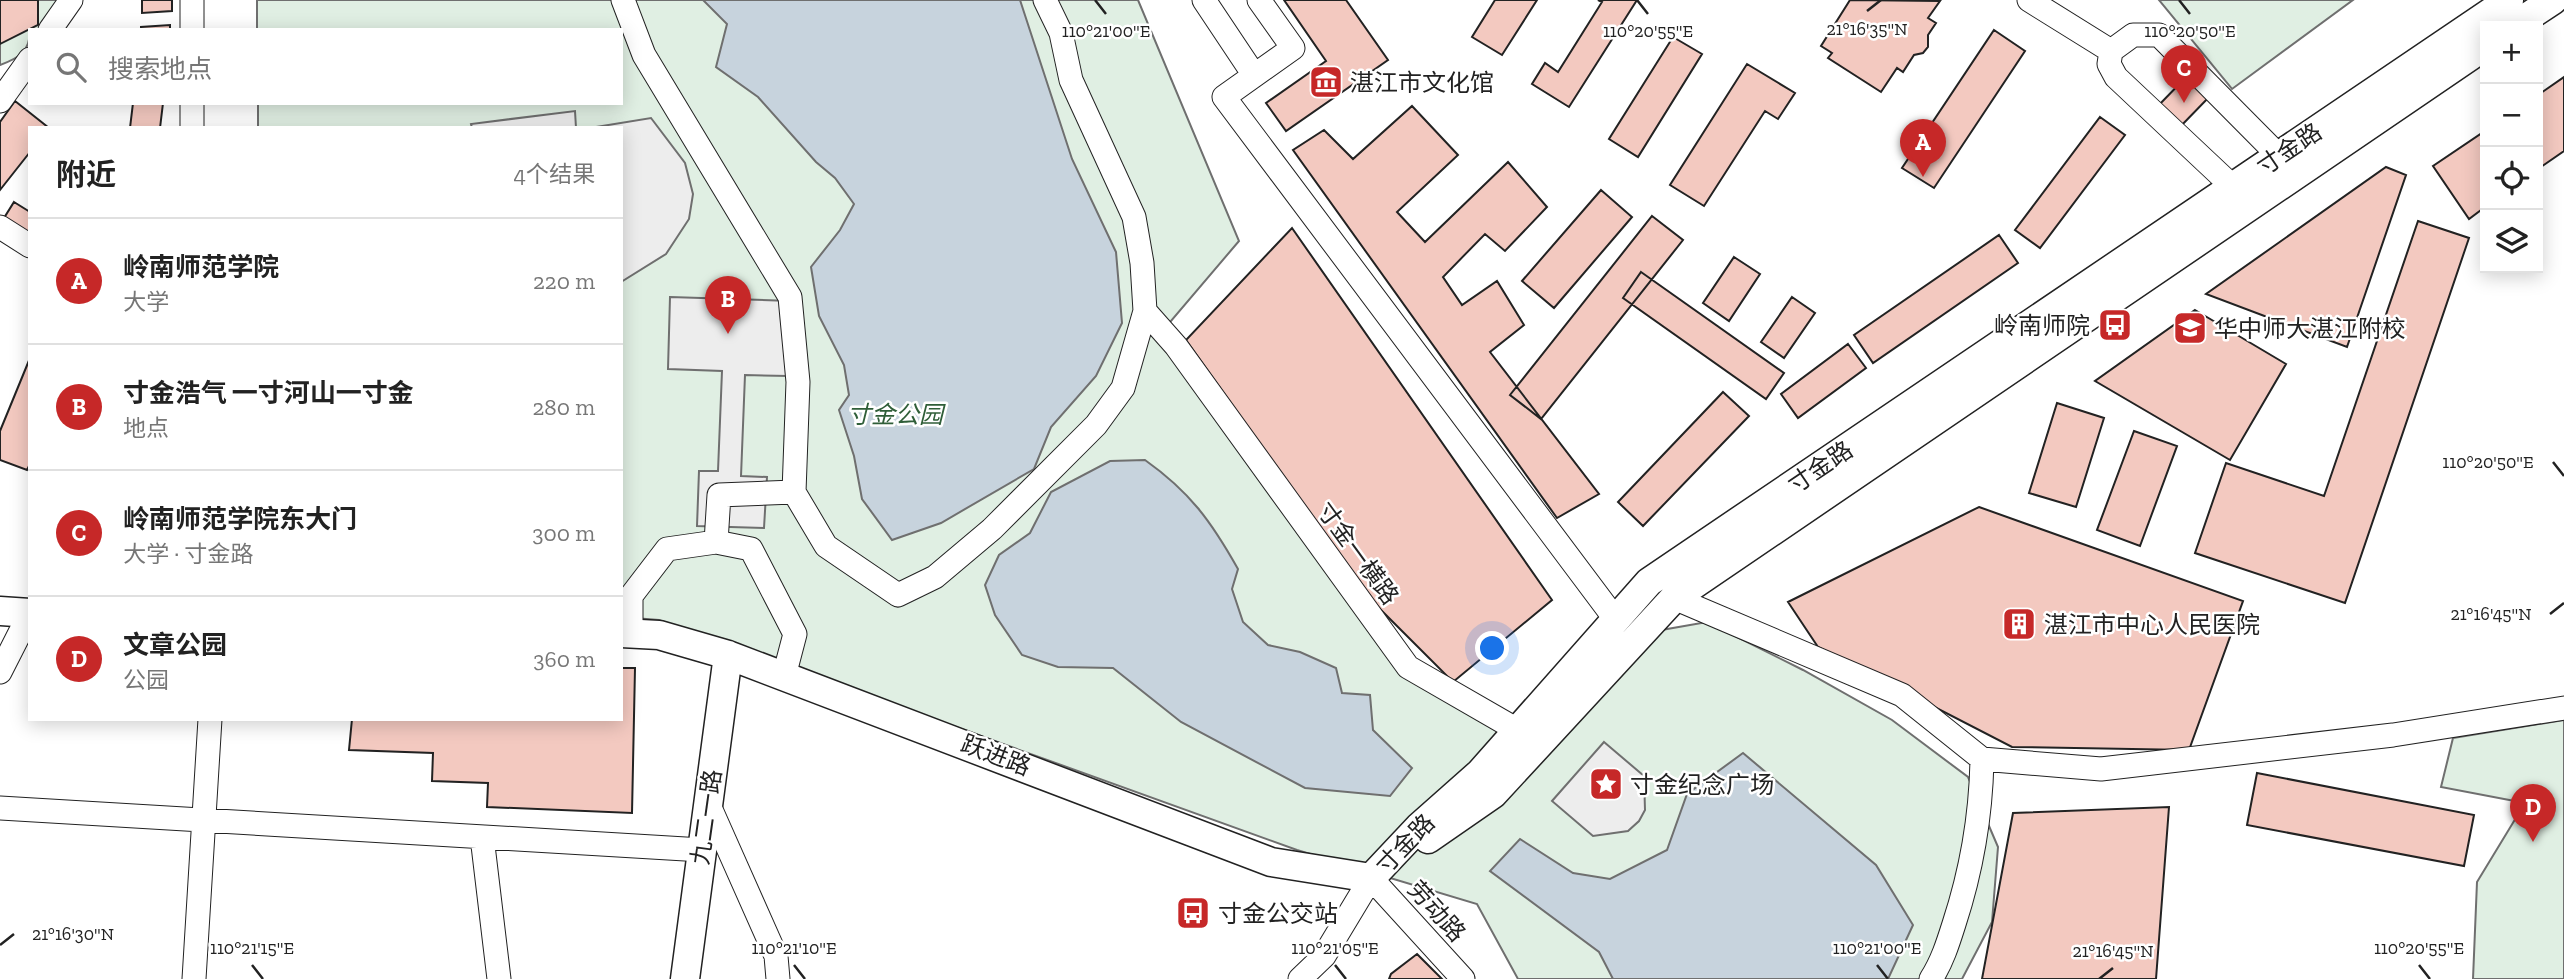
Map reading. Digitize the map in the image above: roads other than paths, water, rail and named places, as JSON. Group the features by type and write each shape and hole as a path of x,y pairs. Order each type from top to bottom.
{"main road":[{"name":"寸金路","path":"1529,736 1616,620 1649,583 2509,0"},
{"path":"2522,21 2553,0"},
{"name":"寸金路","path":"1371,878 1419,827 1480,773 1529,736 1674,598 2480,49"},
{"path":"0,611 28,613"},
{"name":"跃进路","path":"626,633 659,635 728,655 1271,862 1371,878"},
{"name":"九二一路","path":"685,979 728,655"}],"street":[{"path":"51,28 71,0"},
{"path":"192,0 192,28"},
{"path":"623,0 644,55 790,298 798,382 794,492 825,546 898,595 934,577 992,529 1096,425 1123,388 1145,311 1142,263 1134,217 1071,80 1061,33 1045,0"},
{"path":"1204,0 1254,75"},
{"path":"1259,0 1293,48 1224,97 1616,620"},
{"path":"2029,0 2111,51"},
{"path":"2233,187 2116,77 2109,64 2111,51 2133,35 2159,35 2279,156"},
{"path":"0,101 28,62"},
{"path":"192,105 192,126"},
{"path":"0,227 28,245"},
{"name":"寸金一横路","path":"1145,311 1176,346 1408,667 1529,736"},
{"path":"716,542 719,495 794,492"},
{"path":"626,633 631,596 667,548 716,542 751,549 794,634 784,676"},
{"path":"1674,598 1902,695 1982,759 2101,769 2393,735 2564,708"},
{"path":"0,672 28,617"},
{"path":"194,979 210,721"},
{"path":"1931,979 1940,965 1970,877 1981,811 1982,759"},
{"path":"708,803 776,956 778,979"},
{"path":"0,808 702,850"},
{"path":"482,836 499,979"},
{"path":"1300,979 1324,956 1371,878"},
{"name":"劳动路","path":"1371,878 1464,979"}],"place":[{"name":"湛江市文化馆","path":"1326,82"},
{"name":"岭南师范学院东大门","path":"2184,103"},
{"name":"岭南师范学院","path":"1923,177"},
{"name":"岭南师院","path":"2115,325"},
{"name":"华中师大湛江附校","path":"2190,328"},
{"name":"寸金浩气 一寸河山一寸金","path":"728,334"},
{"name":"湛江市中心人民医院","path":"2019,624"},
{"name":"寸金纪念广场","path":"1606,784"},
{"name":"文章公园","path":"2533,842"},
{"name":"寸金公交站","path":"1193,913"}],"park label":[{"name":"寸金公园","path":"895,414"}]}
